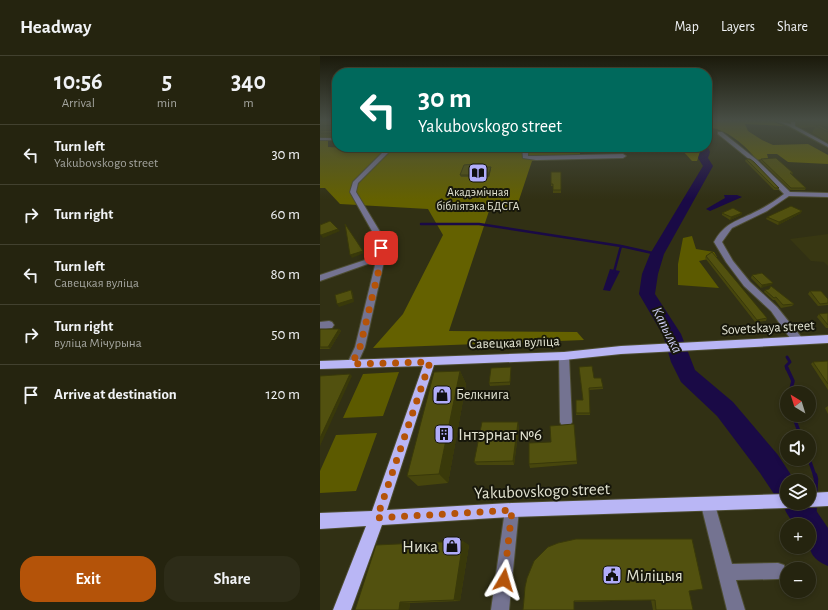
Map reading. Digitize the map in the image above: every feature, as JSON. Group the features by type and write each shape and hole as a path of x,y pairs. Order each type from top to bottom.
{"main road":[{"name":"Sovetskaya street","path":"709,345 828,339"},
{"name":"Савецкая вуліца","path":"320,365 564,356 645,348 709,345"},
{"path":"342,610 377,518 430,362"},
{"path":"816,500 828,499"},
{"name":"Yakubovskogo street","path":"320,521 512,510 708,505 780,501"}],"street":[{"path":"739,147 770,173 788,194"},
{"path":"352,364 360,347 381,257 381,240 353,192 356,183 386,152"},
{"path":"525,152 525,157 536,158 623,156"},
{"path":"798,341 774,309 747,284 730,262 718,242 722,232 731,224 756,215 774,205 788,194 828,195"},
{"path":"320,278 381,257"},
{"path":"564,356 566,422"},
{"path":"708,505 736,610"},
{"path":"500,610 512,510"},
{"path":"726,572 778,571"}],"shaded area":[{"path":"320,147 332,147 332,152 580,152 580,154 532,161 515,212 489,211 449,331 577,332 584,340 373,348 403,314 443,235 428,209 340,204 325,188 320,188"},
{"path":"745,147 813,147 828,155 828,164 788,162 777,154 767,154 768,158 757,160"},
{"path":"684,152 700,152 697,161 692,161"},
{"path":"724,195 737,195 742,197 710,211 706,209 725,198"},
{"path":"828,234 828,266 824,262 811,261 790,239"},
{"path":"692,236 696,249 714,252 717,257 699,261 719,288 678,285 678,264 683,238"},
{"path":"610,269 620,271 610,291 603,290"},
{"path":"399,372 383,416 343,418 363,374"},
{"path":"377,433 356,491 320,493 320,471 336,435"}],"building":[{"path":"776,158 793,173 790,173 806,188 791,188 761,159"},
{"path":"746,159 750,159 754,162 779,188 775,188"},
{"name":"Акадэмічная бібліятэка БДСГА","path":"474,164 474,167 491,167 488,175 460,175 464,165"},
{"path":"551,172 561,172 561,190 553,190 553,184 551,184"},
{"path":"791,206 802,211 779,222 767,217"},
{"path":"733,208 742,213 731,217 722,213"},
{"path":"330,221 338,229 321,235 320,225"},
{"path":"345,224 363,251 350,255"},
{"path":"712,252 767,318 757,320 706,256"},
{"path":"762,273 773,283 762,285 752,275"},
{"path":"771,286 794,304 783,305 776,297 774,298 765,290 769,289"},
{"path":"351,290 353,299 337,304 335,295"},
{"path":"810,291 821,291 828,299 828,303 820,304"},
{"path":"828,313 828,325 819,314"},
{"path":"320,329 339,329 328,347 320,347"},
{"path":"828,361 828,384 813,362"},
{"path":"592,366 594,378 601,378 603,387 589,388 590,413 576,413 576,400 583,400 579,367"},
{"path":"511,367 510,382 489,383 491,368"},
{"path":"460,371 439,474 407,476 434,372"},
{"path":"350,374 320,438 320,376"},
{"path":"482,422 518,422 513,461 474,462"},
{"path":"574,424 577,461 529,464 529,443 551,442 550,426"},
{"name":"Міліцыя","path":"576,539 692,539 703,589 689,591 693,610 656,610 655,600 574,601 574,610 523,610 527,578 534,561 548,547"},
{"path":"463,541 454,600 400,602 399,610 355,610 376,545"}],"waterway":[{"name":"Капылка","path":"705,152 703,158 708,166 657,254 650,274 647,294 672,334 681,362 688,376 725,409 769,464 780,480"},
{"path":"421,224 479,224 621,246"},
{"path":"614,272 621,246"},
{"path":"621,246 657,254"},
{"path":"787,357 790,362 786,366 787,369"},
{"path":"787,368 793,381 792,386"},
{"path":"796,422 798,430"},
{"path":"811,466 814,474"},
{"name":"Капылка","path":"800,510 828,552"},
{"path":"814,510 814,518"}],"place":[{"name":"Акадэмічная бібліятэка БДСГА","path":"478,173"},
{"name":"Белкнига","path":"442,395"},
{"name":"Інтэрнат №6","path":"444,434"},
{"name":"Ника","path":"452,546"},
{"name":"Міліцыя","path":"612,575"}],"route":[{"path":"381,248 380,265 360,347 352,364 430,362 377,518 512,510 504,580"}]}
